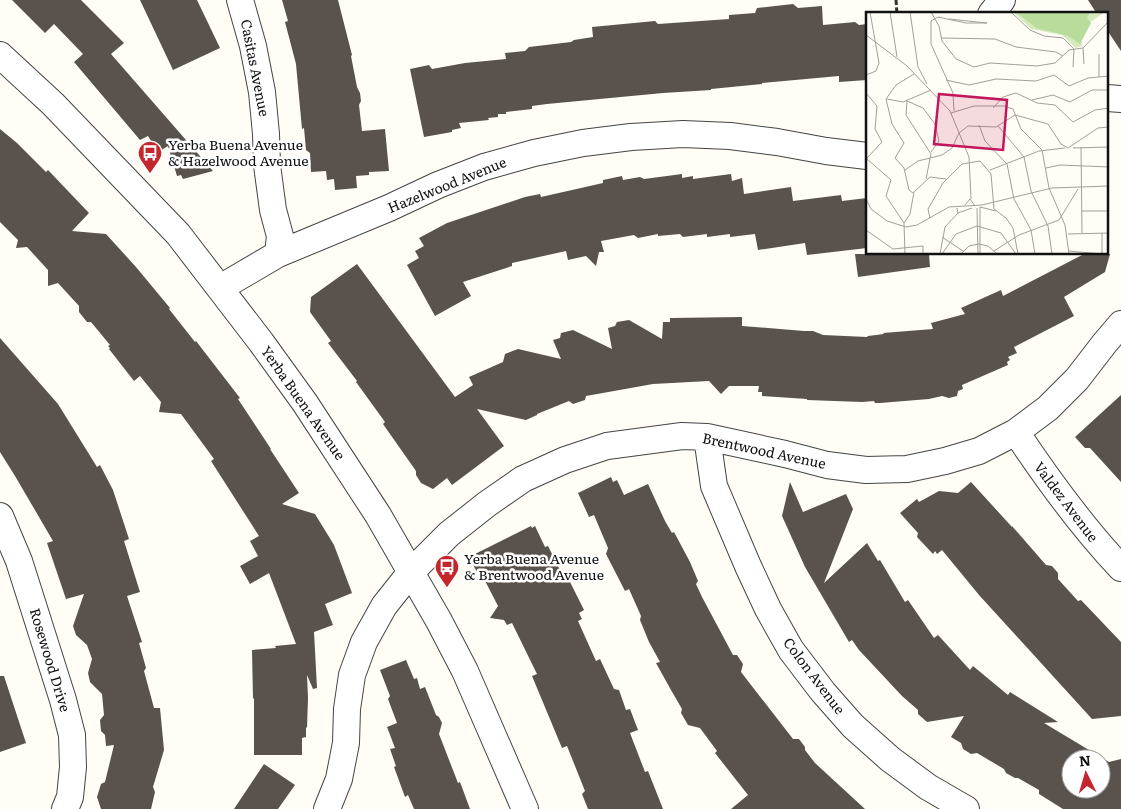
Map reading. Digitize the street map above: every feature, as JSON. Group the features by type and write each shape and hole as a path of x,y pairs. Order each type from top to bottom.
{"street":[{"name":"Casitas Avenue","path":"240,0 253,46 262,92 267,165 273,210 280,236 278,254"},
{"path":"993,12 1002,0"},
{"name":"Yerba Buena Avenue","path":"0,55 59,110 178,234 305,403 378,515 411,572 465,672 525,809"},
{"path":"1108,98 1121,99"},
{"name":"Hazelwood Avenue","path":"220,288 278,254 389,208 438,185 484,167 534,153 583,143 631,137 683,134 730,136 866,156"},
{"name":"Brentwood Avenue","path":"327,809 339,779 346,743 347,709 352,675 364,642 388,600 411,572 449,534 523,479 565,460 607,446 682,436 707,437 828,465 866,470 907,469 946,462 979,451 1016,432 1048,408 1077,379 1121,324"},
{"name":"Valdez Avenue","path":"1016,432 1068,507 1121,568"},
{"name":"Colon Avenue","path":"707,437 714,486 752,575 791,650 823,692 853,726 897,764 966,809"},
{"name":"Rosewood Drive","path":"0,516 19,562 63,700 72,735 73,767 70,797 65,809"}],"building":[{"path":"12,0 81,0 124,43 111,54 213,171 183,179 181,175 177,176 168,146 158,152 148,136 140,140 74,62 83,54 54,24 45,33"},
{"path":"140,0 197,0 220,48 173,70"},
{"path":"282,0 338,0 352,55 357,87 360,93 361,101 359,105 362,131 385,129 389,171 369,172 369,175 356,176 357,188 335,190 334,179 327,180 326,171 311,172 310,153 306,150 304,128 302,129 296,64 285,22 288,21"},
{"path":"1088,0 1121,0 1121,51 1108,32 1108,12 1096,12"},
{"path":"793,4 798,8 822,6 823,25 855,22 859,25 866,24 866,80 839,82 839,76 711,90 547,104 532,106 532,109 498,114 498,117 488,118 489,120 459,123 461,128 452,130 452,132 424,137 410,69 429,65 432,69 465,63 506,59 505,53 525,51 529,47 571,42 593,37 592,27 655,21 658,24 729,19 729,15 755,13 757,8"},
{"path":"0,129 46,172 48,170 89,213 72,231 106,234 170,308 240,398 238,399 299,493 282,504 315,514 334,545 352,593 325,604 333,625 314,632 317,688 313,689 307,675 307,728 306,737 302,738 302,755 254,755 252,650 296,644 269,573 250,584 240,566 258,556 250,541 259,536 211,461 214,459 181,414 159,412 161,402 140,376 134,381 109,349 108,346 110,345 91,322 87,322 79,312 79,306 58,283 48,286 48,270 27,247 16,248 18,240 0,222"},
{"path":"682,174 682,178 693,176 693,179 731,174 732,181 742,178 744,194 791,187 793,201 841,195 842,201 866,198 866,248 807,255 805,243 758,250 755,234 730,237 730,234 707,237 707,234 683,237 680,234 658,236 658,234 638,238 634,235 601,241 604,252 599,252 596,266 586,256 568,260 566,251 512,263 512,266 463,282 471,296 435,316 407,265 419,258 415,251 424,246 419,238 447,223 525,197 540,194 541,197 603,183 603,180 622,176 623,180 640,177 644,179"},
{"path":"855,254 929,255 930,267 858,277"},
{"path":"1110,254 1105,272 1064,297 1074,316 1014,347 1017,353 1008,357 1010,360 1007,362 1008,365 962,385 963,389 958,391 957,396 880,403 875,403 874,401 807,400 762,396 762,392 758,392 759,386 729,386 721,394 709,381 653,384 586,396 585,400 573,404 569,401 526,420 477,409 504,446 452,485 447,478 433,489 421,483 416,475 416,471 383,424 385,422 328,343 331,341 310,312 311,297 357,264 455,397 473,385 469,377 503,362 505,354 518,349 561,359 553,340 560,338 561,333 573,330 612,349 608,328 615,326 617,322 629,320 662,339 663,322 670,322 670,318 742,317 742,326 813,331 823,335 867,337 883,333 933,329 931,323 965,314 961,308 1001,290 1003,296 1082,255"},
{"path":"0,338 58,404 97,467 100,465 113,490 129,539 124,541 140,592 127,596 142,642 139,643 146,668 144,671 154,708 160,708 164,750 153,787 155,792 151,809 101,809 97,797 101,784 105,782 114,745 106,746 100,720 104,715 102,694 90,682 88,673 92,659 87,645 76,635 73,626 84,594 66,599 47,543 53,541 0,452"},
{"path":"1121,395 1121,482 1090,448 1085,448 1075,437"},
{"path":"611,477 613,482 617,480 624,495 648,484 665,521 672,533 674,532 690,562 702,597 733,655 737,655 743,664 741,672 793,739 799,739 815,763 865,809 731,809 748,795 715,753 717,751 700,728 688,725 681,713 682,709 656,663 660,662 649,642 640,620 641,616 629,589 625,591 606,554 608,548 594,515 589,517 578,493"},
{"path":"790,482 803,512 846,494 853,509 824,583 867,543 878,561 880,560 905,602 908,600 934,638 938,635 970,670 973,666 1008,695 1010,692 1058,722 1044,723 1087,749 1061,749 1061,799 1111,799 1111,762 1121,759 1121,809 1063,809 1039,794 1039,790 1006,773 1004,769 977,753 971,754 963,749 961,743 951,737 964,716 927,722 918,714 918,710 902,696 859,650 852,640 849,642 805,567 782,516"},
{"path":"971,482 1046,565 1052,566 1058,573 1058,579 1078,601 1081,600 1121,642 1121,716 1092,719 979,595 942,550 937,554 935,551 933,554 917,537 918,533 900,513 917,499 919,502 939,491 958,493"},
{"path":"531,526 532,528 535,526 545,547 548,546 563,576 566,574 584,610 579,613 582,619 578,621 596,661 600,659 614,689 619,690 626,710 630,709 638,730 630,733 645,772 648,771 663,809 588,809 582,794 585,791 567,746 562,748 532,676 537,674 512,623 507,625 504,620 490,618 498,606 482,575 477,572 472,563 475,554"},
{"path":"406,660 414,679 417,678 420,689 425,687 436,715 442,723 439,734 470,809 414,809 408,795 405,797 394,767 396,766 390,749 395,748 387,727 397,723 388,699 390,696 380,670"},
{"path":"0,676 4,676 26,743 0,752"},
{"path":"264,764 295,785 278,809 234,809"}],"place":[{"name":"Yerba Buena Avenue & Hazelwood Avenue","path":"150,174"},
{"name":"Yerba Buena Avenue & Brentwood Avenue","path":"447,588"}]}
